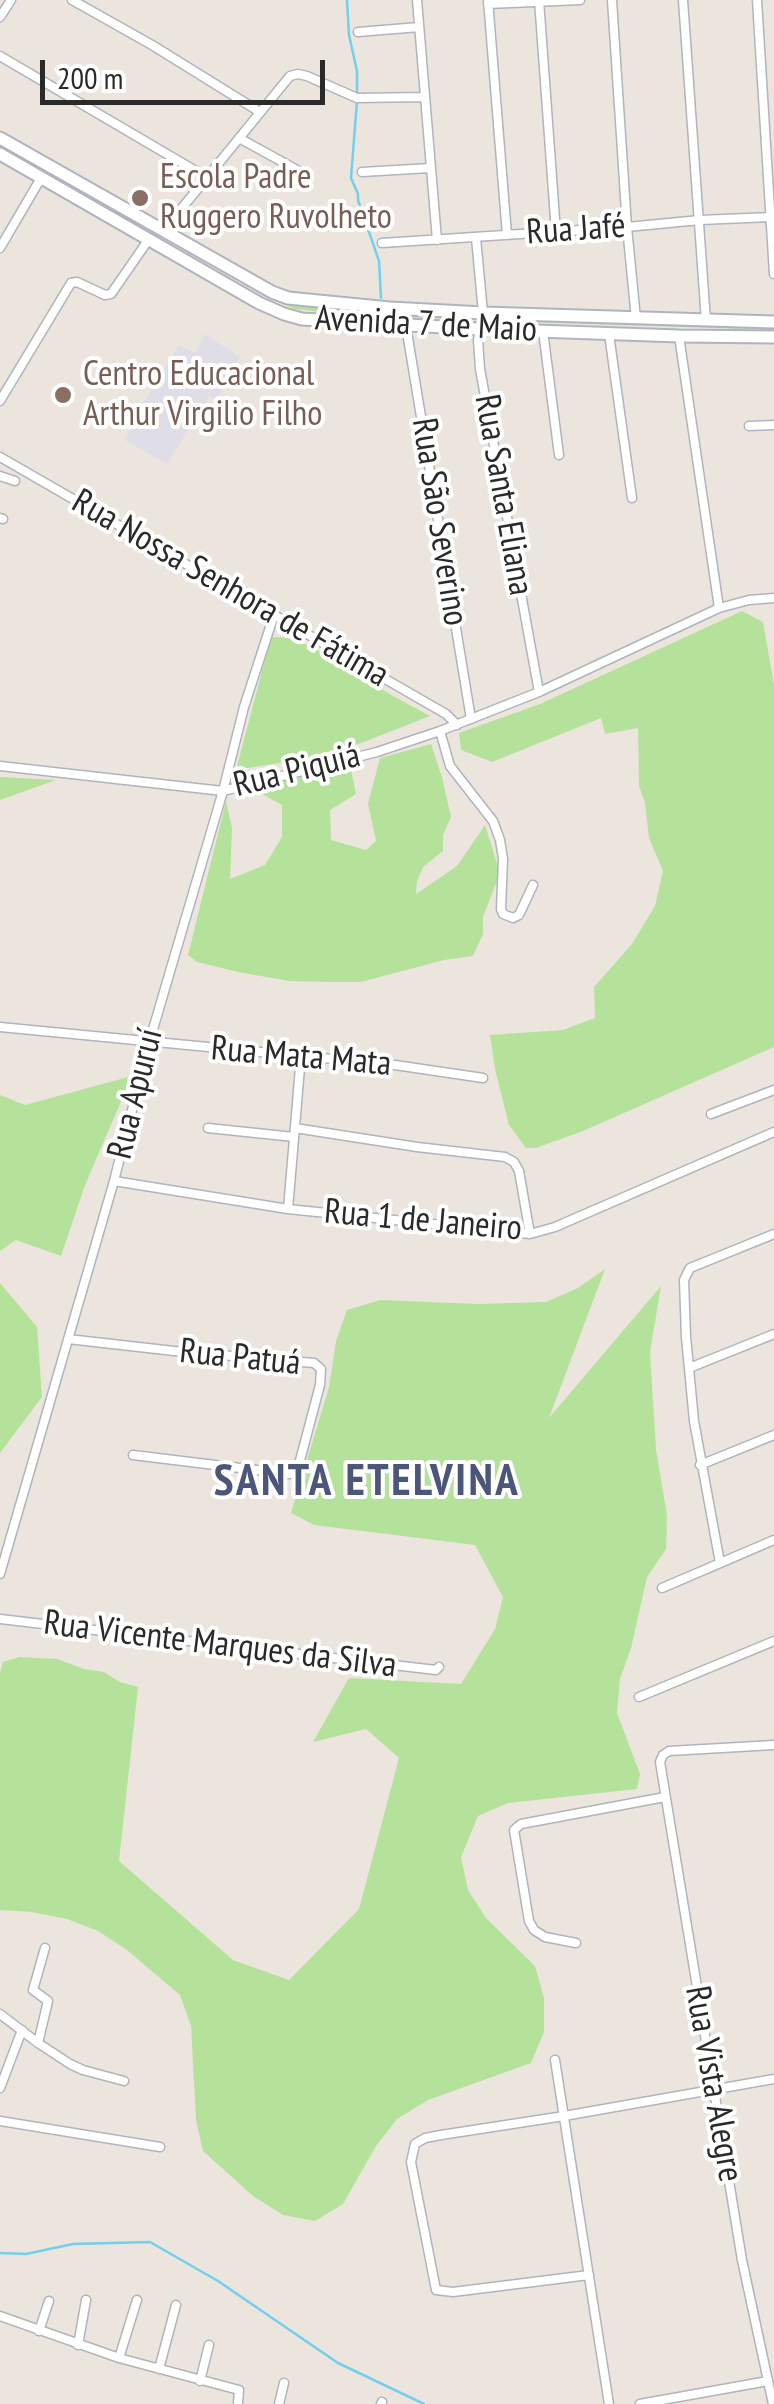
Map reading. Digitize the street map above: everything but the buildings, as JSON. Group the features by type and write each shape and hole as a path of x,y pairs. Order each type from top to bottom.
{"main road":[{"name":"Avenida 7 de Maio","path":"0,138 288,298 390,308 774,322"},
{"name":"Avenida 7 de Maio","path":"0,154 258,303 284,314 406,326 774,337"}],"street":[{"path":"0,17 12,0"},
{"path":"72,0 260,112"},
{"path":"418,0 437,240"},
{"path":"508,235 488,2 580,0"},
{"path":"612,0 626,227 636,319"},
{"path":"683,0 706,321"},
{"path":"757,0 774,274"},
{"path":"539,1 556,232"},
{"path":"358,32 419,27"},
{"path":"0,56 206,177"},
{"path":"164,230 285,80 298,74 307,76 357,98 424,97"},
{"path":"239,138 308,176"},
{"path":"362,172 430,168"},
{"path":"0,248 41,178"},
{"name":"Rua Jafé","path":"382,244 771,217"},
{"name":"Rua Santa Eliana","path":"476,238 483,312 479,329 480,369 538,692"},
{"path":"0,401 70,282 111,294 149,239"},
{"name":"Rua São Severino","path":"406,326 471,720"},
{"path":"543,331 559,455"},
{"path":"609,334 632,498"},
{"path":"679,336 720,608"},
{"path":"749,426 774,425"},
{"name":"Rua Nossa Senhora de Fátima","path":"0,457 446,714 457,725"},
{"path":"0,476 15,480"},
{"path":"773,598 774,606"},
{"name":"Rua Piquiá","path":"0,766 223,791 378,752 440,731 538,692 720,608 773,598"},
{"name":"Rua Apuruí","path":"0,1574 114,1181 149,1042 244,707 274,615"},
{"path":"440,731 450,766 494,821 503,859 503,914 513,918 519,915 533,885"},
{"name":"Rua Mata Mata","path":"0,1027 395,1065 483,1078"},
{"path":"288,1209 301,1056"},
{"path":"711,1114 774,1090"},
{"path":"208,1128 295,1132 505,1157 519,1171 530,1234"},
{"name":"Rua 1 de Janeiro","path":"114,1181 288,1209 530,1234 774,1132"},
{"path":"720,1563 700,1465 686,1337 686,1273 774,1234"},
{"path":"689,1368 774,1334"},
{"name":"Rua Patuá","path":"68,1339 314,1363 321,1369 320,1385 294,1473 133,1455"},
{"path":"700,1465 774,1436"},
{"path":"662,1588 774,1540"},
{"name":"Rua Vicente Marques da Silva","path":"0,1619 436,1670 439,1667"},
{"path":"639,1696 774,1641"},
{"name":"Rua Vista Alegre","path":"773,2404 742,2260 660,1762 669,1751 774,1745"},
{"path":"576,1943 545,1937 529,1921 514,1830 521,1824 666,1797"},
{"path":"38,2043 48,2001 33,1986 45,1948"},
{"path":"0,2014 83,2070 124,2080"},
{"path":"0,2088 22,2030"},
{"path":"556,2060 609,2404"},
{"path":"589,2275 467,2290 436,2290 412,2162 415,2144 425,2138 774,2079"},
{"path":"0,2120 160,2147"},
{"path":"78,2345 86,2300"},
{"path":"118,2358 136,2300"},
{"path":"39,2330 49,2302"},
{"path":"159,2369 176,2305"},
{"path":"0,2316 118,2358 238,2390 238,2404"},
{"path":"200,2381 209,2345"},
{"path":"640,2404 768,2381"},
{"path":"280,2404 284,2384"}],"shaded area":[{"path":"205,334 240,357 217,400 209,396 167,464 125,440 179,345 195,353"}],"green space":[{"path":"198,256 278,295 479,315 480,320 295,309 262,295"},
{"path":"497,317 774,326 774,330 559,323"},
{"path":"742,611 763,622 774,685 774,1047 583,1131 526,1148 509,1125 490,1035 563,1030 595,1018 594,987 632,944 655,906 663,871 649,838 639,786 638,728 605,734 601,718 492,762 461,750 459,733 540,704"},
{"path":"271,637 293,638 430,716 310,758 236,770"},
{"path":"431,744 451,817 443,835 443,851 423,867 416,894 457,866 485,825 500,873 473,956 361,982 327,982 289,981 238,972 197,962 188,955 226,801 232,828 230,879 265,865 282,837 282,805 251,788 350,765 356,794 330,810 331,840 366,850 376,841 368,804 380,758"},
{"path":"0,777 56,780 0,800"},
{"path":"132,1076 85,1185 61,1256 16,1240 0,1251 0,1095 25,1105"},
{"path":"605,1269 549,1418 661,1286 650,1352 656,1449 667,1516 666,1549 647,1577 620,1679 617,1713 640,1774 637,1789 508,1803 478,1816 461,1857 468,1890 486,1918 535,1966 544,1998 544,2032 531,2063 428,2100 397,2119 376,2146 343,2204 315,2221 283,2215 253,2196 203,2151 196,2120 191,2026 180,1995 98,1931 67,1919 0,1910 3,1662 19,1657 57,1659 104,1672 138,1687 119,1861 233,1960 289,1980 359,1909 399,1758 366,1729 313,1742 349,1678 461,1684 495,1629 503,1597 475,1545 314,1525 291,1513 329,1387 336,1341 347,1310 380,1300 546,1302 578,1288"},
{"path":"0,1283 37,1327 42,1397 0,1453"}],"waterway":[{"path":"347,0 357,93"},
{"path":"357,101 351,178 379,261 381,298"},
{"path":"0,2253 26,2254 73,2244 150,2242 218,2281 338,2363 424,2404"}],"place":[{"name":"Escola Padre Ruggero Ruvolheto","path":"140,198"},
{"name":"Centro Educacional Arthur Virgilio Filho","path":"63,395"}],"district":[{"name":"SANTA ETELVINA","path":"367,1482"}]}
